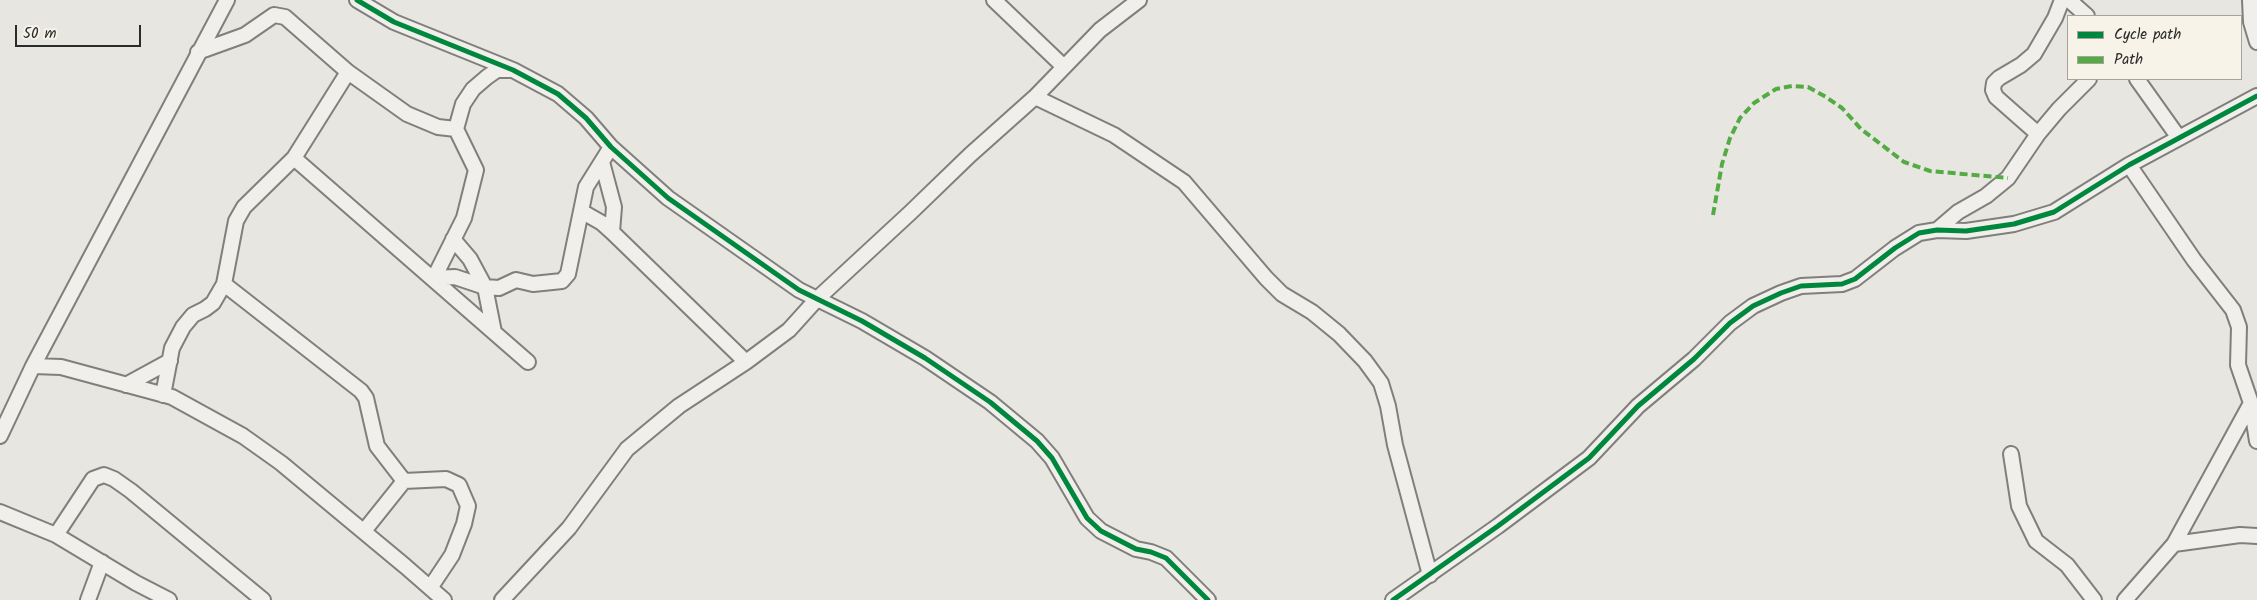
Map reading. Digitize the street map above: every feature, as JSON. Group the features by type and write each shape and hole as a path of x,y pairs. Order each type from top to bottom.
{"street":[{"path":"0,436 33,366 227,0"},
{"path":"994,0 1063,66"},
{"path":"502,600 569,528 627,450 679,406 746,362 789,330 817,299 970,155 1035,97 1100,30 1139,0"},
{"path":"2038,134 1996,97 1993,90 1994,83 1999,78 2021,66 2034,54 2055,18 2062,0"},
{"path":"2070,0 2086,15"},
{"path":"2250,0 2251,22 2257,42"},
{"path":"367,2 394,22 513,70 558,94 586,118 611,147 668,198 799,290 862,321 925,358 990,402 1037,440 1047,452 1086,518 1101,531 1136,549 1166,558 1208,600"},
{"path":"198,52 245,35 274,15 285,17 348,72 407,114 438,127 456,129"},
{"path":"434,278 464,218 476,170 456,129 463,104 473,89 497,70 513,70"},
{"path":"163,395 172,348 182,327 193,315 206,309 212,303 224,284 236,221 244,207 294,158 348,72"},
{"path":"1937,230 1958,212 1986,196 2008,178 2038,134 2058,109 2088,80"},
{"path":"2138,80 2180,138"},
{"path":"1035,97 1114,135 1184,182 1266,278 1282,294 1326,323 1360,354 1381,383 1388,406 1395,445 1430,575"},
{"path":"1393,600 1589,458 1638,406 1694,359 1730,323 1753,306 1801,286 1842,284 1855,279 1895,248 1919,233 1937,230 1966,231 2014,224 2054,212 2129,166 2256,99"},
{"path":"434,278 455,278 485,287 499,288 516,280 533,284 562,281 568,274 586,187 611,147"},
{"path":"294,158 358,216 434,278 528,362"},
{"path":"602,162 614,207 612,232"},
{"path":"2129,166 2194,260 2233,310 2239,328 2238,365 2251,404 2257,441"},
{"path":"581,211 602,223 612,232 746,362"},
{"path":"453,239 470,259 485,287 494,332"},
{"path":"224,284 361,391 366,398 377,446 404,481"},
{"path":"126,385 170,361"},
{"path":"33,366 61,367 163,395 188,405 243,436 281,463 444,600"},
{"path":"2125,600 2174,544 2251,404"},
{"path":"2011,454 2019,506 2036,541 2067,565 2094,600"},
{"path":"56,535 93,479 104,475 114,479 131,491 262,600"},
{"path":"364,532 404,481 446,479 459,485 468,506 464,524 452,555 430,588"},
{"path":"0,512 56,535 169,600"},
{"path":"2174,544 2240,535 2257,536"},
{"path":"88,600 102,562"}],"marked path":[{"path":"1713,215 1722,164 1730,138 1740,118 1754,103 1776,89 1792,86 1808,87 1826,97 1842,108 1861,129 1904,162 1930,171 2008,178"}],"cycle path":[{"path":"357,0 394,22 513,70 558,94 586,118 611,147 668,198 799,290 862,321 925,358 990,402 1037,441 1052,458 1087,518 1101,531 1136,549 1166,558 1208,600"},
{"path":"1393,600 1498,526 1589,458 1638,406 1694,359 1730,323 1753,306 1801,286 1842,284 1855,279 1895,248 1919,233 1937,230 1966,231 2014,224 2054,212 2129,165 2257,96"}]}
